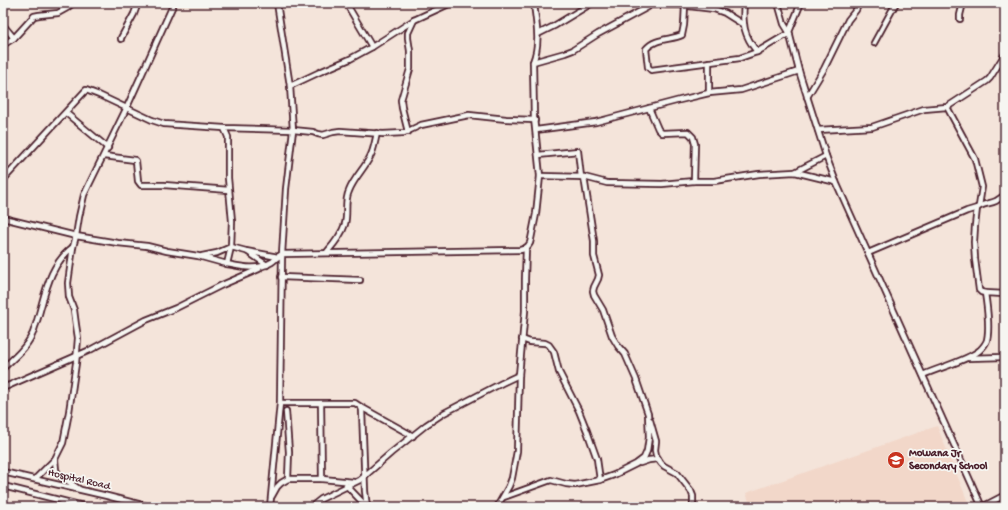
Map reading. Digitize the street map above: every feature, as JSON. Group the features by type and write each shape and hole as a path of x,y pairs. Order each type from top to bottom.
{"street":[{"path":"3,45 14,38 34,16 58,13 73,3"},
{"path":"121,39 120,38 134,14 138,3"},
{"path":"34,479 55,459 63,443 69,412 78,338 74,310 69,297 68,283 73,247 84,196 108,148 174,3"},
{"path":"270,507 280,404 280,255 284,234 286,189 293,130 290,86 277,3"},
{"path":"346,3 372,46"},
{"path":"290,86 322,70 350,59 414,20 451,3"},
{"path":"198,256 217,253 231,247 246,251 280,255 327,252 520,250 526,248 530,243 534,228 540,176 534,120 533,62 536,54 538,34 534,3"},
{"path":"538,34 592,3"},
{"path":"714,3 714,9"},
{"path":"744,3 744,25 746,36 757,52"},
{"path":"778,3 784,24 789,33 799,71 826,156 836,182 982,507 1005,495"},
{"path":"684,5 684,25 682,35 661,40 646,47 648,67 652,70 740,58 757,52 789,33 801,3"},
{"path":"807,97 824,69 848,20 860,3"},
{"path":"874,43 896,3"},
{"path":"960,19 963,3"},
{"path":"533,62 573,50 598,34 643,10 650,4 684,5 714,9 726,13 744,25"},
{"path":"408,132 402,108 402,100 410,69 408,33 414,20"},
{"path":"3,25 14,38"},
{"path":"402,28 408,33"},
{"path":"818,130 872,127 924,110 947,107 987,81 1005,54"},
{"path":"708,94 709,62"},
{"path":"536,130 596,122 680,100 708,94 741,90 799,71"},
{"path":"3,180 86,90 164,124 224,128 293,130 313,132 323,135 340,131 396,134 408,132 421,125 469,116 534,120"},
{"path":"947,107 975,159 982,187 975,226 974,259 979,290 985,293 1005,294"},
{"path":"649,108 658,129 662,133 688,132 694,137 694,181"},
{"path":"66,113 108,148"},
{"path":"224,128 228,137 229,190 232,221 231,247 227,264"},
{"path":"228,137 232,128"},
{"path":"327,252 342,232 345,224 346,203 349,191 371,156 377,133"},
{"path":"538,155 578,150 594,241 594,256 599,275 594,287 594,295 603,310 612,336 625,354 636,379 656,440 655,450 658,459 664,466 677,473 691,491 694,496 694,507"},
{"path":"104,156 135,160 138,182 141,184 229,190"},
{"path":"795,172 826,156"},
{"path":"540,176 583,177 607,183 662,184 694,181 714,182 759,174 795,172 836,182"},
{"path":"868,253 967,211 997,200 1005,195"},
{"path":"3,218 76,236 147,246 250,268 262,267"},
{"path":"3,368 22,349 32,336 47,285 60,259 73,247"},
{"path":"497,507 510,486 514,471 519,375 525,311 526,248"},
{"path":"246,251 268,265"},
{"path":"3,388 90,350 146,320 176,308 222,285 268,265 280,255"},
{"path":"281,277 360,280"},
{"path":"923,375 966,358 980,350 986,341 988,318 985,293"},
{"path":"522,339 530,342 545,343 549,345 554,352 560,372 587,431 596,460 600,480"},
{"path":"966,358 1005,357"},
{"path":"311,507 321,499 360,480 426,425 444,413 519,375"},
{"path":"278,417 295,403"},
{"path":"321,403 322,479"},
{"path":"280,404 355,403 413,436"},
{"path":"361,407 366,506"},
{"path":"286,411 290,452 288,480"},
{"path":"636,464 644,458 647,451 648,414"},
{"path":"55,459 56,470 59,475 79,489"},
{"path":"504,497 551,480 566,484 575,484 600,480 636,464 658,459"},
{"name":"Hospital Road","path":"3,472 150,507"},
{"path":"271,500 281,482 288,480 322,479 351,482 356,481"},
{"path":"342,481 366,506"},
{"path":"3,486 87,507"}],"shaded area":[{"name":"Mowana Jr Secondary School","path":"937,426 970,507 751,507 746,493"}],"place":[{"name":"Mowana Jr Secondary School","path":"896,460"}]}
